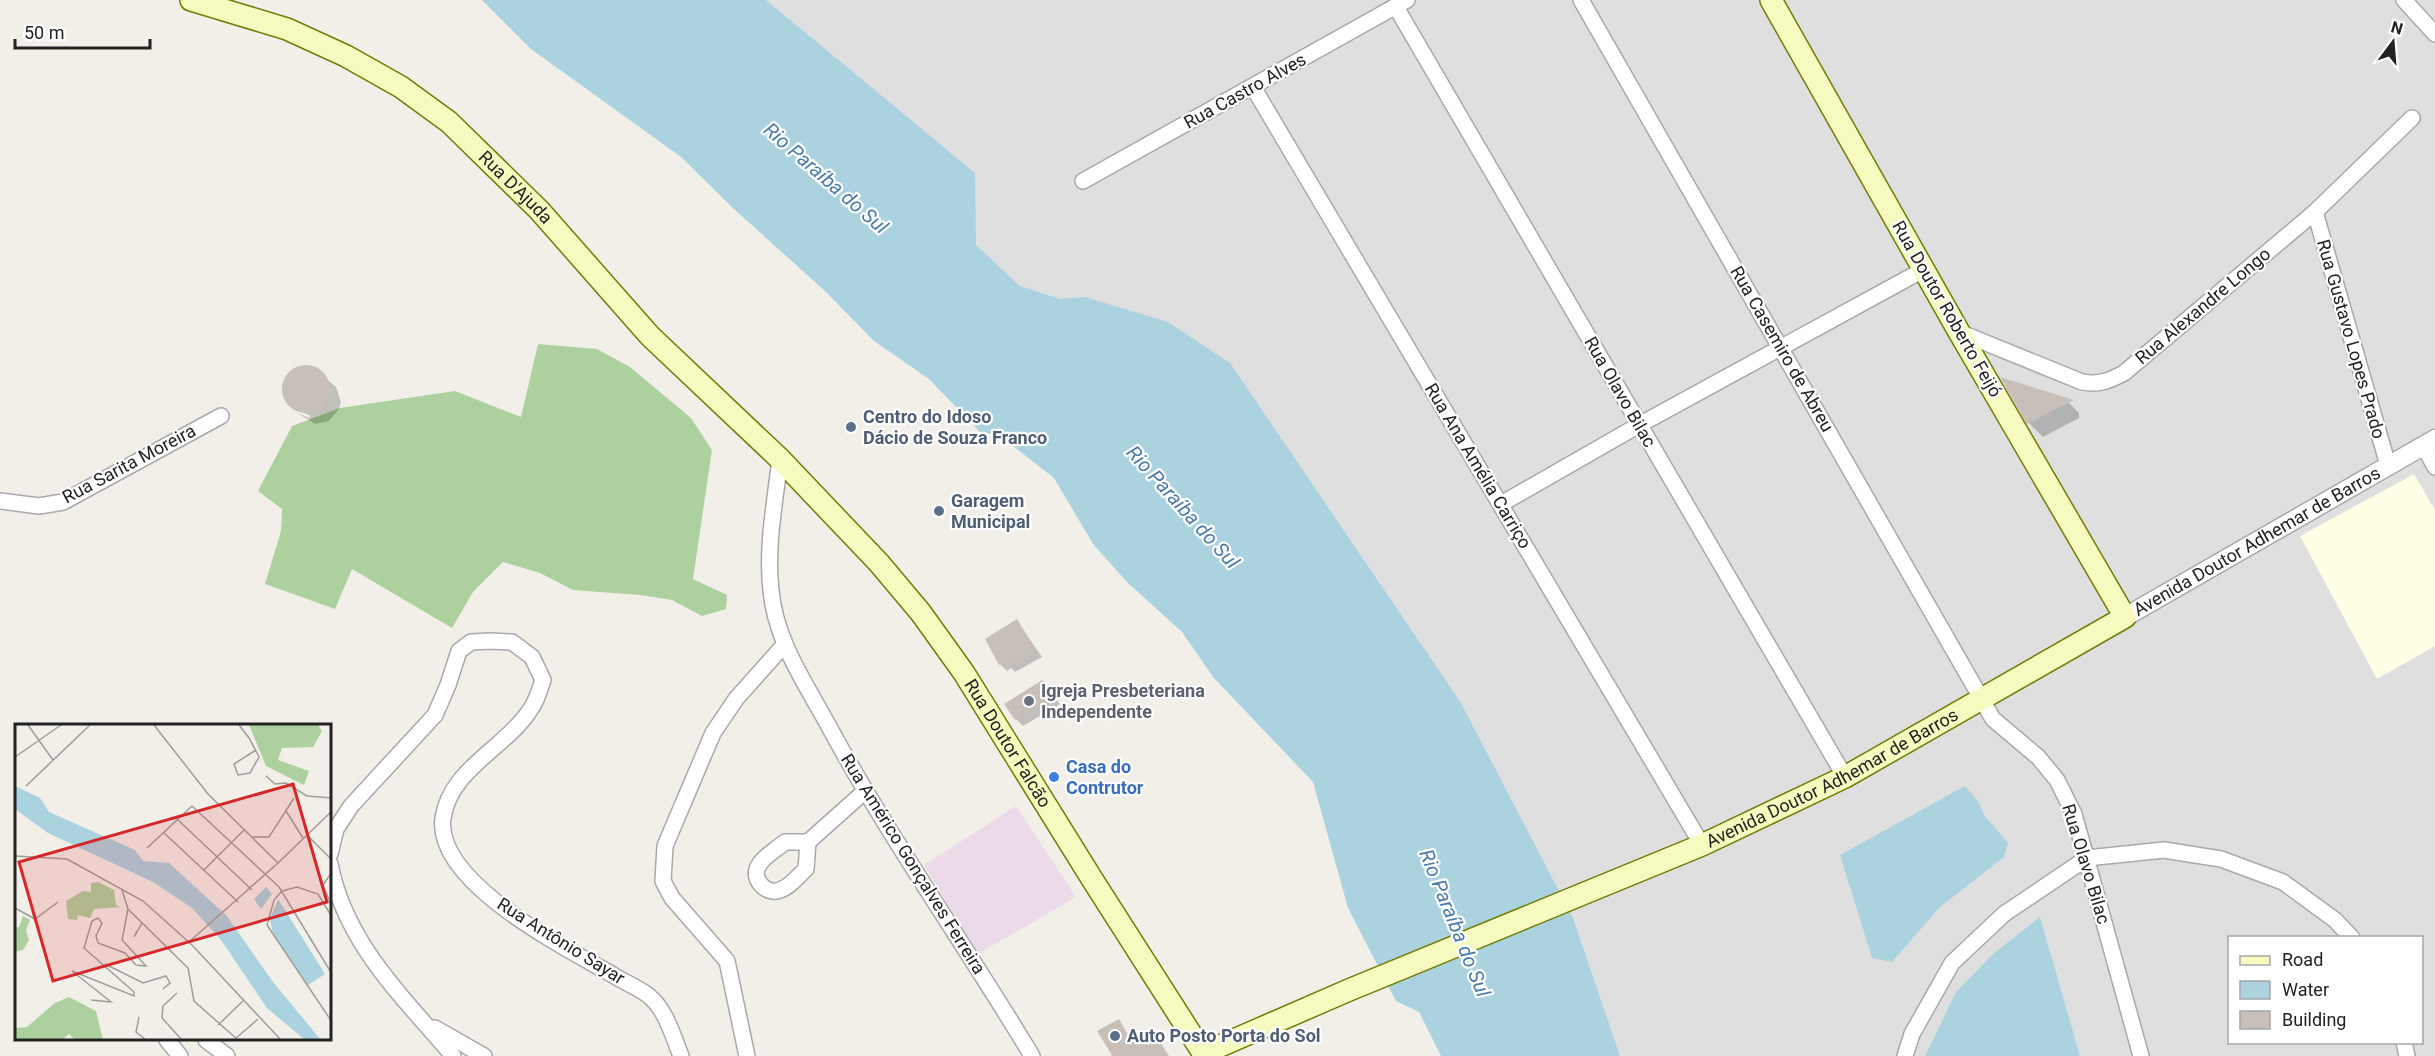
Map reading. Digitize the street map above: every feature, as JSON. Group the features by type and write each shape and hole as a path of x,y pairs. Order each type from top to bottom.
{"main road":[{"name":"Rua D'Ajuda","path":"191,0 287,29 346,56 401,87 449,122 539,210 650,336 780,459"},
{"name":"Rua Doutor Roberto Feijó","path":"1772,0 1923,270 2125,617"},
{"name":"Rua Doutor Falcão","path":"780,459 879,563 921,613 964,673 1202,1055"},
{"name":"Avenida Doutor Adhemar de Barros","path":"1202,1055 1349,990 1702,845 1845,777 2125,617"}],"street":[{"name":"Rua Casemiro de Abreu","path":"1581,0 1981,700"},
{"path":"2404,0 2435,34"},
{"name":"Rua Castro Alves","path":"1083,180 1401,3"},
{"name":"Rua Olavo Bilac","path":"1401,3 1639,425 1845,777"},
{"name":"Rua Ana Amélia Carriço","path":"1253,87 1702,845"},
{"name":"Rua Alexandre Longo","path":"1959,332 2082,382 2096,384 2110,381 2124,373 2315,212 2412,118"},
{"name":"Rua Gustavo Lopes Prado","path":"2315,212 2388,465"},
{"path":"1501,504 1639,425 1923,270"},
{"name":"Rua Sarita Moreira","path":"0,501 39,506 63,502 221,416"},
{"path":"2429,442 2435,467"},
{"name":"Avenida Doutor Adhemar de Barros","path":"2125,617 2429,442"},
{"name":"Rua Américo Gonçalves Ferreira","path":"780,459 771,543 771,591 784,645 864,792 978,966 1032,1056"},
{"name":"Rua Antônio Sayar","path":"332,846 336,829 351,806 435,715 459,651 471,642 491,640 512,642 532,657 543,680 538,696 528,715 452,791 443,818 444,839 464,874 505,908 547,937 650,996 667,1020 681,1056"},
{"path":"747,1056 727,961 672,898 663,881 665,846 713,732 735,699 784,645"},
{"name":"Rua Olavo Bilac","path":"1981,700 1993,720 2038,757 2056,780 2074,814 2141,1056"},
{"path":"808,842 864,792"},
{"path":"1905,1056 1912,1034 1952,963 2004,914 2087,858 2164,850 2221,859 2283,882 2335,920 2350,936"},
{"path":"332,872 342,909 362,943 392,985 453,1056"},
{"path":"425,1022 484,1056"},
{"path":"168,1041 180,1056"},
{"path":"207,1041 227,1056"}],"shaded area":[{"path":"624,0 2435,0 2435,1056 1508,1056 1379,731"},
{"path":"2414,474 2435,510 2435,646 2377,679 2300,536"},
{"path":"1016,806 1076,897 978,954 924,865"}],"green space":[{"path":"538,344 597,349 630,367 691,418 712,450 693,579 727,595 726,609 702,616 672,600 573,590 540,573 503,562 473,592 452,628 352,569 335,609 265,584 281,531 282,509 258,491 292,426 340,408 455,391 521,417"}],"water":[{"name":"Rio Paraíba do Sul","path":"482,0 766,0 975,173 976,245 1020,286 1060,299 1085,297 1168,322 1230,363 1461,703 1573,918 1620,1056 1441,1056 1419,1012 1396,1001 1348,908 1313,782 1214,678 1182,632 1127,582 1093,544 1054,478 999,435 980,432 929,379 874,341 825,291 734,209 681,157 531,49"},
{"path":"1965,786 1978,801 1984,815 2008,843 2004,857 1940,907 1892,962 1872,958 1840,855"},
{"path":"2040,917 2080,1056 1925,1056 1956,992 1993,954"}],"building":[{"path":"301,365 311,365 326,375 330,389 329,398 320,409 311,413 301,413 286,403 282,394 282,384 292,369"},
{"path":"2000,377 2074,400 2027,424"},
{"path":"1017,619 1036,650 1007,666 1004,662 999,665 985,639"},
{"name":"Igreja Presbeteriana Independente","path":"1042,680 1055,697 1015,720 1004,704"},
{"name":"Auto Posto Porta do Sol","path":"1119,1019 1132,1042 1152,1029 1169,1056 1110,1056 1112,1055 1097,1031"}],"place":[{"name":"Centro do Idoso Dácio de Souza Franco","path":"851,427"},
{"name":"Garagem Municipal","path":"939,511"},
{"name":"Igreja Presbeteriana Independente","path":"1029,701"},
{"name":"Casa do Contrutor","path":"1054,777"},
{"name":"Auto Posto Porta do Sol","path":"1115,1036"}]}
